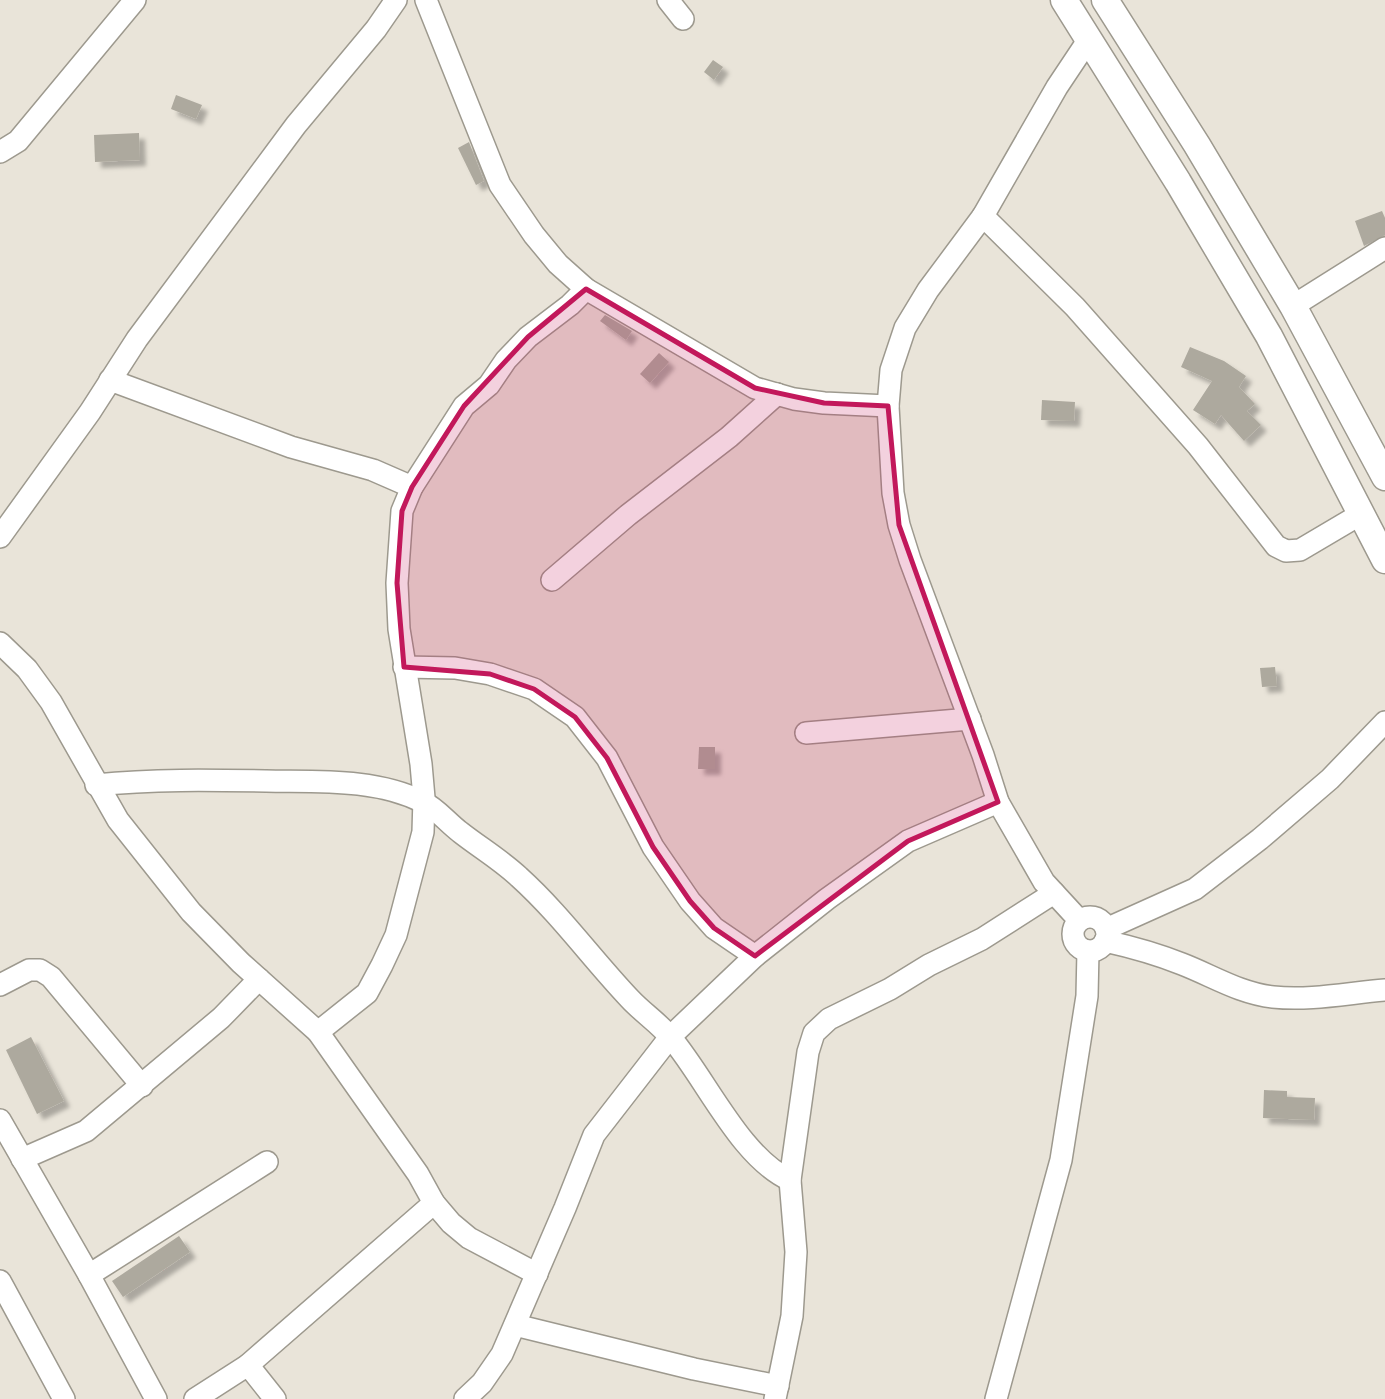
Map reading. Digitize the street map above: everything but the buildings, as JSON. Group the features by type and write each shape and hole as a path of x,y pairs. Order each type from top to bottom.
{"main road":[{"path":"1064,0 1269,336 1385,560"},
{"path":"1105,0 1197,145 1293,306 1385,477"}],"street":[{"path":"0,152 18,141 135,0"},
{"path":"0,537 137,339 296,125 376,29 396,0"},
{"path":"426,0 500,185 534,235 558,264 586,289 755,388 824,403 888,406"},
{"path":"668,0 683,19"},
{"path":"996,1399 1061,1160 1087,996 1102,922 1087,917 1079,920 1044,882 998,802 899,524 892,493 888,406 891,370 905,328 928,290 983,216 1056,86 1089,39"},
{"path":"983,216 1075,307 1198,446 1276,546 1286,551 1300,550 1361,514"},
{"path":"1293,306 1385,248"},
{"path":"318,1032 368,993 396,934 423,832 424,802 417,731 404,667 397,583 402,511 412,487 464,406 489,385 506,360 528,337 586,289"},
{"path":"110,380 291,447 373,470 412,487"},
{"path":"552,580 628,515 729,437 777,394"},
{"path":"0,643 27,669 51,702 118,820 191,912 318,1032 418,1174 434,1203 451,1223 470,1238 537,1274"},
{"path":"404,667 456,668 490,674 534,689 575,716 607,758 653,848 690,901 714,928 755,956"},
{"path":"806,733 970,719"},
{"path":"1100,941 1195,890 1330,779 1385,722"},
{"path":"96,785 142,780 323,782 392,791 424,802 518,876 577,937 629,999 670,1037 745,1144 769,1167 790,1180"},
{"path":"465,1399 482,1383 502,1353 594,1135 670,1037 755,956 827,899 908,841 998,802"},
{"path":"515,1325 777,1392 792,1316 796,1252 790,1180 808,1052 814,1033 829,1019 982,939 1054,893"},
{"path":"1100,941 1145,950 1241,990 1272,997 1307,998 1385,990"},
{"path":"0,985 29,971 40,970 51,977 142,1086"},
{"path":"22,1159 86,1131 221,1017 259,979"},
{"path":"0,1119 156,1399"},
{"path":"89,1275 267,1162"},
{"path":"195,1399 248,1365 434,1203"},
{"path":"0,1281 64,1399"},
{"path":"248,1365 275,1399"}],"highlighted area":[{"path":"586,289 755,388 824,403 888,406 899,525 998,802 908,841 755,956 714,928 690,901 653,847 607,758 575,717 534,689 490,674 404,667 397,583 402,511 412,487 464,406 528,337"}]}
